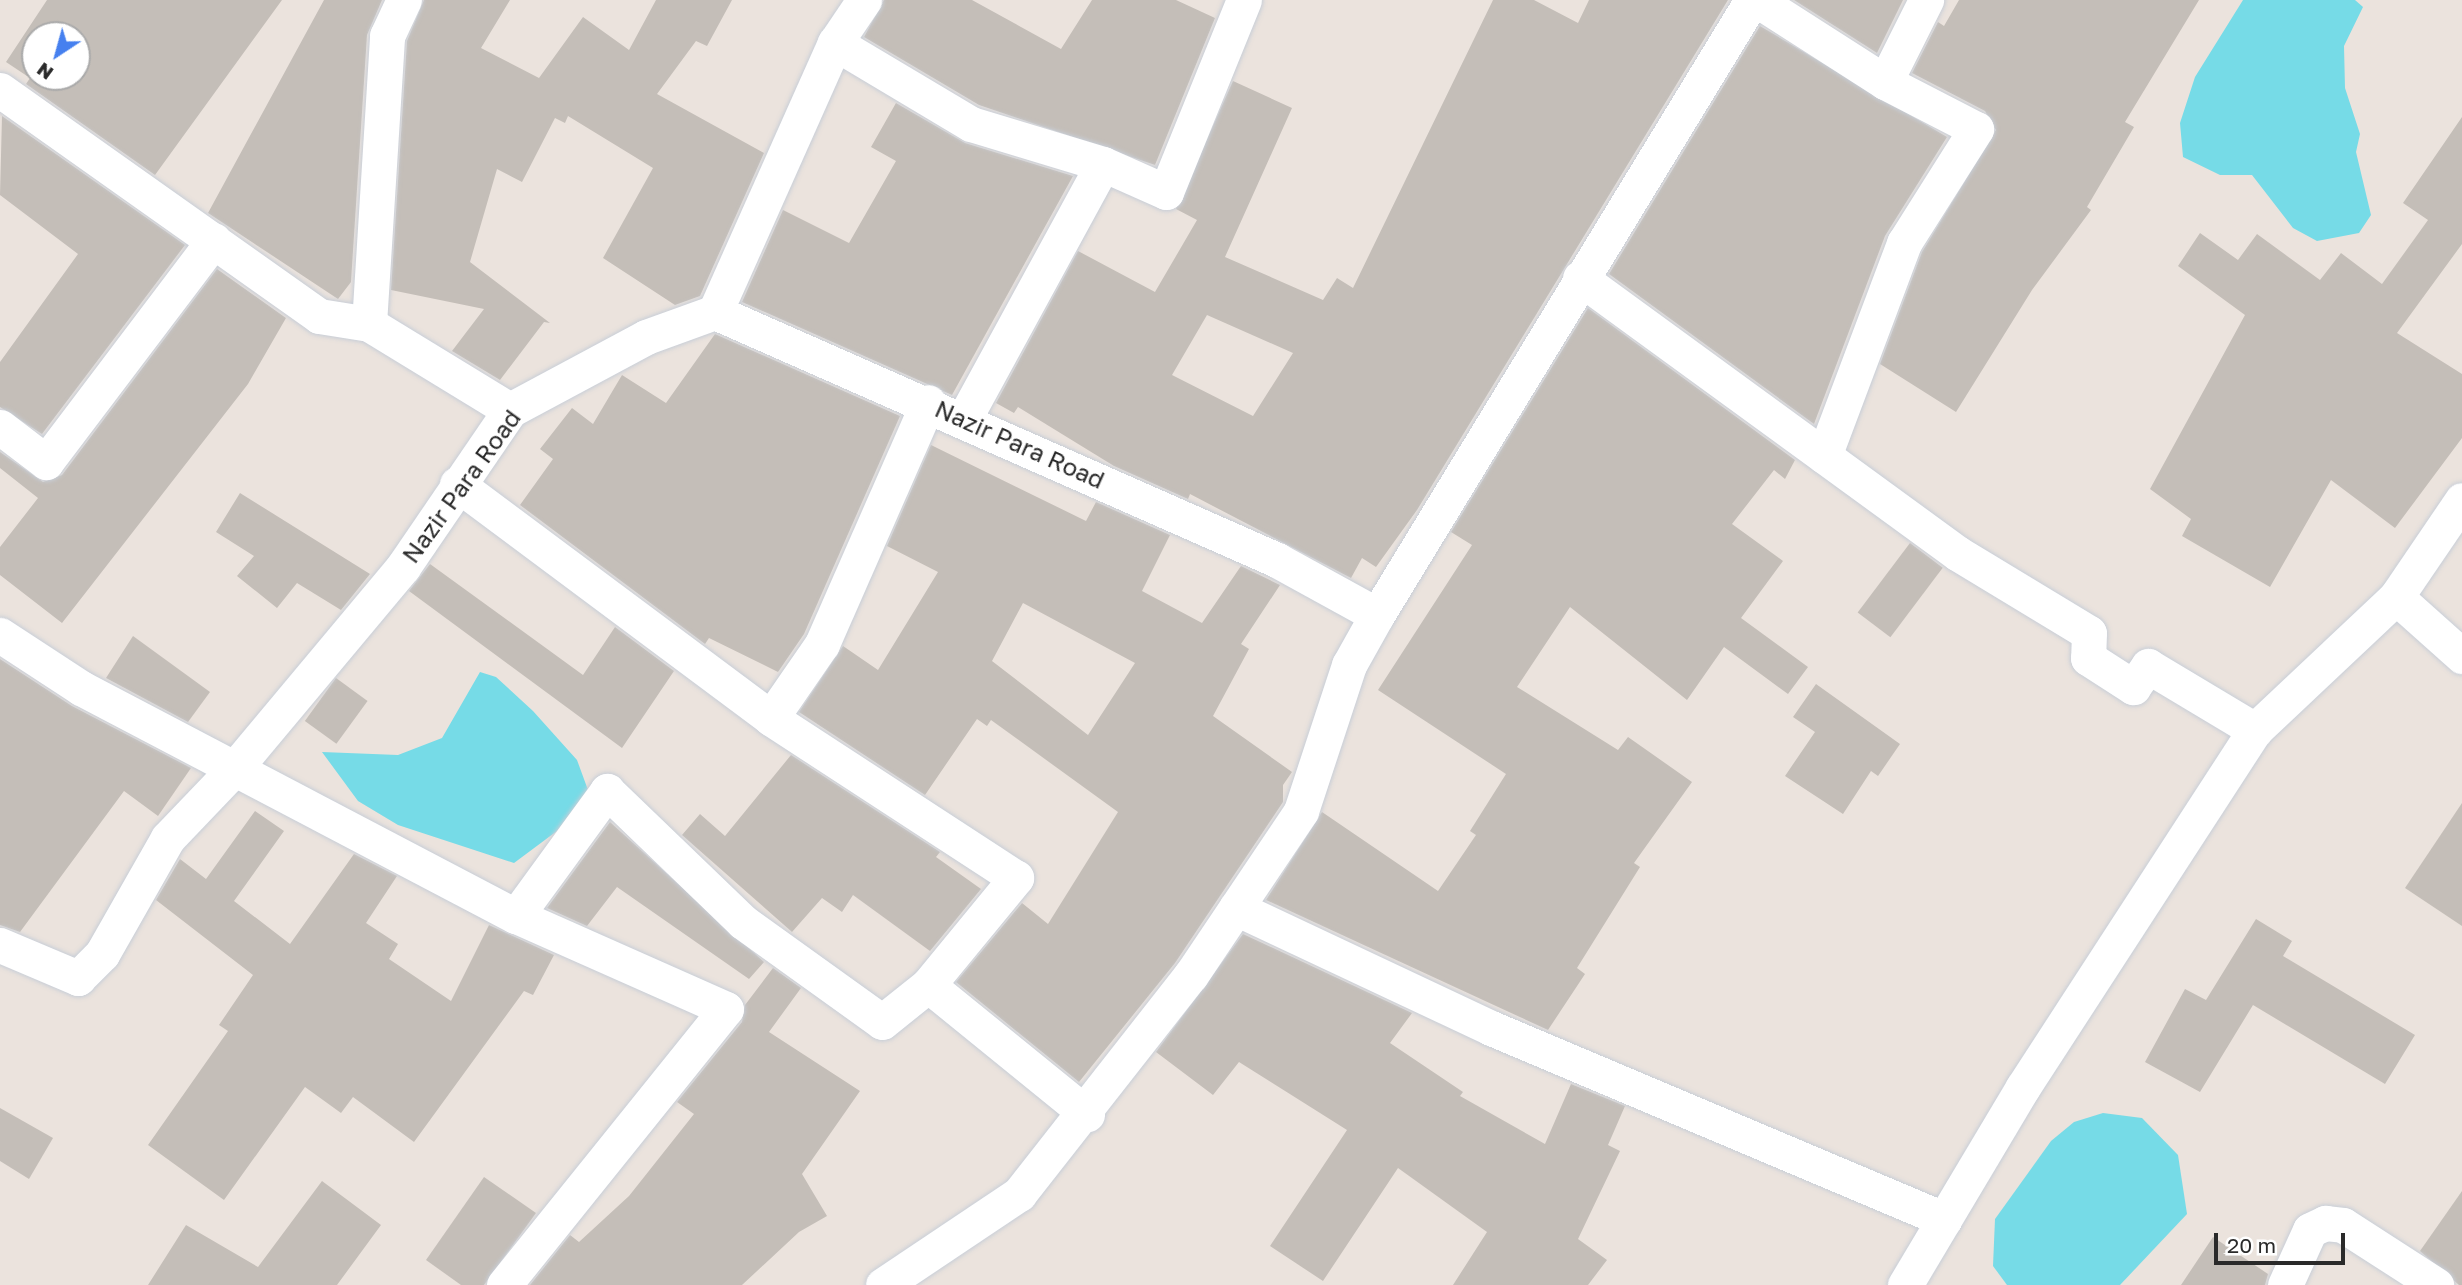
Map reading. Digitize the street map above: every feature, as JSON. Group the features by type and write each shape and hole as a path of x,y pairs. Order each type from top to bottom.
{"street":[{"path":"369,324 387,36 404,0"},
{"path":"715,312 835,43 864,0"},
{"path":"835,43 971,124 1103,164 1166,192 1244,0"},
{"path":"883,1285 1018,1194 1087,1114 1236,908 1301,811 1349,664 1580,278 1754,0 1885,82 1976,129 1905,243 1824,456"},
{"path":"1885,82 1926,0"},
{"path":"0,90 319,316 369,324 510,410"},
{"path":"965,417 1103,164"},
{"path":"0,427 46,462 214,240"},
{"path":"1580,278 1957,553 2090,633 2088,658 2133,687 2148,666 2255,730"},
{"name":"Nazir Para Road","path":"0,944 78,978 102,954 167,838 235,768 403,567 457,484 510,410 646,337 715,312 965,417 1277,560 1377,615"},
{"path":"771,718 822,644 928,402"},
{"path":"457,484 771,718 1016,878 928,985 882,1022 743,922 607,791 516,916"},
{"path":"1905,1285 2255,730 2396,597 2462,500"},
{"path":"2396,597 2462,656"},
{"path":"0,635 82,688 516,916 726,1009 504,1285"},
{"path":"1236,908 1491,1028 1944,1220"},
{"path":"928,985 1087,1114"},
{"path":"2285,1285 2310,1230 2325,1223 2343,1225 2436,1285"}],"water":[{"path":"2243,0 2355,0 2363,7 2344,46 2345,88 2360,134 2356,152 2371,215 2359,233 2317,241 2293,228 2252,175 2220,175 2183,157 2180,123 2195,77"},
{"path":"480,672 496,677 533,711 577,760 588,790 557,831 514,863 398,825 358,801 322,752 398,755 442,738"},
{"path":"2103,1113 2142,1118 2178,1155 2187,1214 2120,1285 2007,1285 1993,1266 1995,1219 2051,1141 2074,1122"}],"building":[{"path":"47,0 282,0 155,175 36,91 91,91 91,21 33,21"},
{"path":"324,0 382,0 367,35 351,282 338,299 208,213"},
{"path":"424,0 510,0 481,48 539,78 583,17 629,50 656,0 732,0 707,46 696,41 657,94 764,153 700,296 675,305 603,258 653,168 568,116 565,123 555,118 522,182 497,169 470,262 550,323 544,322 500,380 452,351 484,309 391,290 407,41"},
{"path":"884,0 972,0 1061,49 1092,0 1176,0 1215,18 1155,165 979,105 864,37"},
{"path":"1493,0 1534,0 1578,23 1589,0 1728,0 1417,510 1376,567 1362,558 1351,578 1190,494 1188,499 1114,466 1018,407 1014,413 996,403 1078,251 1155,292 1197,220 1176,209 1233,81 1292,108 1225,257 1323,300 1337,278 1353,288","holes":["1207,315 1293,353 1253,416 1172,375"]},
{"path":"1794,0 1903,0 1877,53"},
{"path":"1959,0 2199,0 2125,122 2134,127 2087,207 2091,210 2032,290 1956,412 1880,364 1922,252 1996,130 1985,111 1912,73 1938,22 1944,26"},
{"path":"1760,26 1947,137 1885,236 1814,424 1609,274"},
{"path":"21,39 21,72 6,62"},
{"path":"896,103 965,143 1073,176 952,395 742,302 783,210 849,243 896,161 871,147"},
{"path":"2,116 185,245 42,434 0,407 0,362 78,254 0,195"},
{"path":"2462,117 2462,244 2397,333 2462,374 2462,438 2395,528 2331,480 2270,587 2182,536 2191,519 2150,489 2245,315 2178,266 2200,233 2238,260 2257,234 2320,280 2341,253 2382,284 2428,220 2403,203"},
{"path":"217,269 286,318 248,384 62,623 0,575 0,547 38,498 0,468 0,452 43,482 62,475"},
{"path":"1588,308 1795,460 1785,479 1774,470 1732,524 1783,561 1741,618 1808,667 1788,694 1724,647 1687,700 1570,607 1517,687 1618,750 1628,737 1692,782 1634,863 1640,867 1577,968 1585,974 1548,1030 1266,900 1322,812 1438,891 1476,835 1470,831 1506,774 1378,690 1472,545 1451,532"},
{"path":"715,334 900,416 804,634 778,672 709,638 705,644 520,505 553,459 540,449 572,408 593,424 622,375 666,403"},
{"path":"931,445 1086,521 1096,502 1170,535 1142,591 1202,623 1241,566 1280,585 1241,644 1249,649 1213,716 1292,772 1283,785 1283,802 1175,963 1079,1082 956,982 1022,903 1048,924 1118,812 991,720 987,726 977,719 925,795 799,712 843,646 878,670 938,572 887,546","holes":["1023,603 1135,663 1088,735 992,661"]},
{"path":"240,493 370,574 341,610 297,583 277,608 237,576 254,556 216,532"},
{"path":"1910,543 1943,568 1890,637 1858,612"},
{"path":"430,564 583,675 615,627 674,671 622,748 409,591"},
{"path":"133,636 210,692 188,722 106,678"},
{"path":"0,659 72,706 191,768 158,816 124,791 20,932 0,925"},
{"path":"336,678 368,701 336,744 305,721"},
{"path":"1816,684 1900,744 1878,776 1871,771 1843,814 1785,776 1815,732 1793,717"},
{"path":"791,755 940,852 936,857 981,889 930,951 853,895 842,912 822,898 792,932 682,835 700,814 725,836"},
{"path":"2462,803 2462,926 2405,888"},
{"path":"255,811 284,831 234,901 290,944 354,854 397,876 366,923 398,944 389,959 451,1001 489,925 554,955 533,995 524,991 414,1142 353,1097 341,1113 305,1087 224,1200 148,1145 228,1031 219,1025 253,975 156,900 180,859 206,879"},
{"path":"610,822 764,962 749,979 617,887 587,926 547,908"},
{"path":"2256,919 2292,941 2283,956 2415,1035 2385,1084 2253,1005 2200,1092 2145,1062 2185,989 2206,1000"},
{"path":"1243,934 1412,1013 1390,1043 1463,1092 1460,1096 1545,1144 1571,1084 1625,1106 1608,1145 1620,1151 1578,1239 1607,1260 1588,1285 1453,1285 1487,1232 1398,1168 1323,1281 1270,1246 1347,1130 1239,1062 1213,1095 1156,1052"},
{"path":"773,968 801,988 769,1032 860,1091 802,1174 827,1216 799,1232 742,1285 530,1285 570,1235 579,1242 629,1196 694,1114 677,1102 742,1022 745,1005"},
{"path":"0,1108 53,1138 29,1179 0,1161"},
{"path":"484,1177 536,1213 484,1285 461,1285 426,1260"},
{"path":"322,1181 381,1225 337,1285 148,1285 186,1225 258,1267"},
{"path":"2462,1191 2462,1285 2459,1285 2420,1251"},
{"path":"2213,1237 2268,1274 2265,1285 2181,1285"}]}
